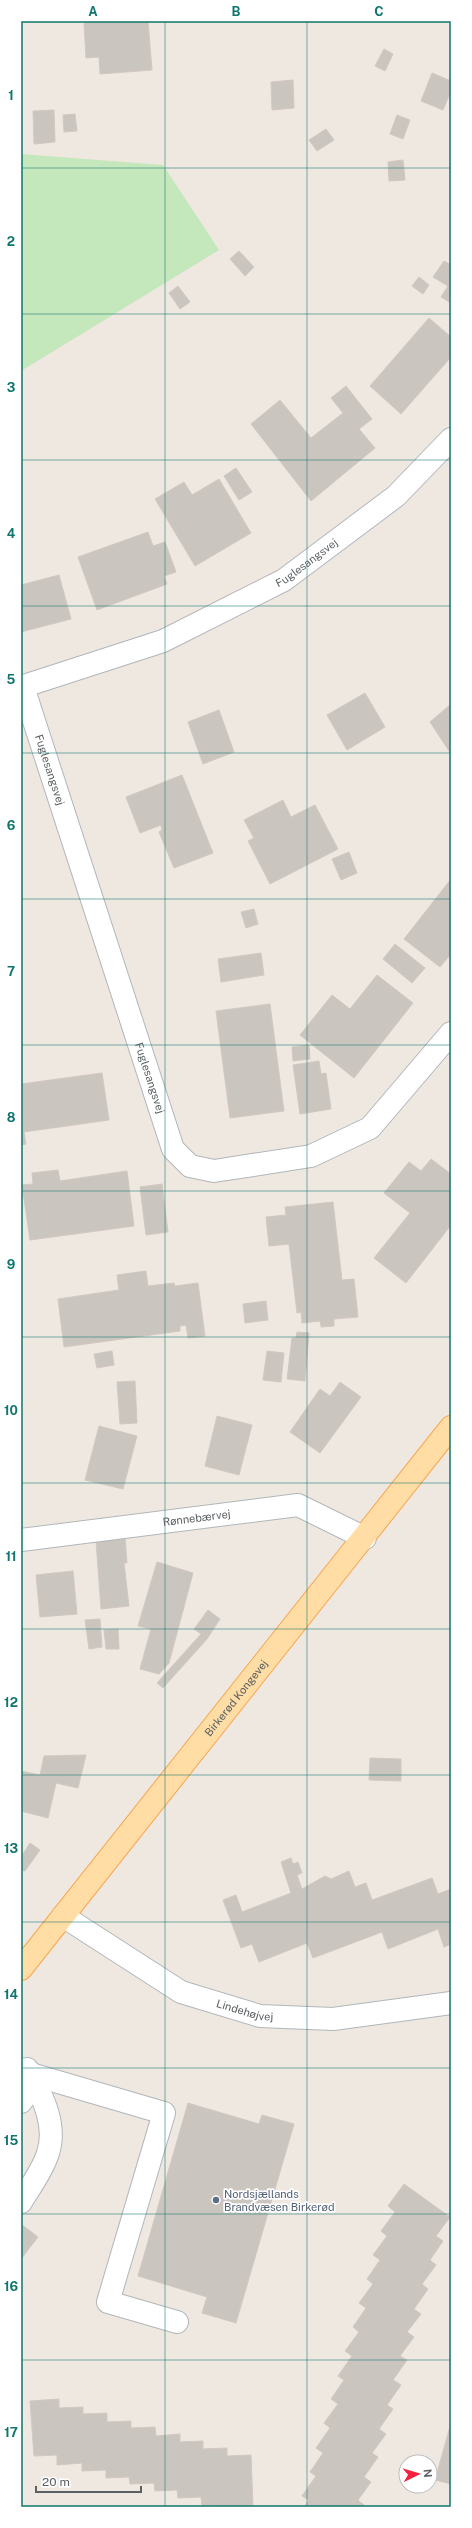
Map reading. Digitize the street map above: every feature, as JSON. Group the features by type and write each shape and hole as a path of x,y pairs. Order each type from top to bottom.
{"main road":[{"name":"Birkerød Kongevej","path":"21,1969 451,1428"}],"street":[{"name":"Fuglesangsvej","path":"451,440 396,496 284,580 163,641 22,687 173,1149 190,1166 214,1171 311,1156 370,1128 451,1033"},
{"name":"Rønnebærvej","path":"21,1540 298,1505 365,1538"},
{"name":"Lindehøjvej","path":"63,1916 181,1992 260,2016 333,2018 451,2003"},
{"path":"21,2102 29,2091 26,2068"},
{"path":"21,2202 48,2154 52,2129 39,2090 26,2068"},
{"path":"26,2068 164,2113 108,2302 177,2322"}],"green space":[{"path":"21,154 163,165 219,250 21,371"}],"building":[{"path":"98,21 148,21 152,70 100,74 99,57 86,58 84,23"},
{"path":"384,49 393,54 385,71 375,66"},
{"path":"432,73 451,81 451,91 443,110 421,101"},
{"path":"293,80 294,108 272,110 271,82"},
{"path":"54,110 55,142 34,144 33,111"},
{"path":"75,114 77,131 64,132 63,115"},
{"path":"397,115 410,120 403,139 390,134"},
{"path":"326,129 334,140 317,151 309,140"},
{"path":"403,160 405,180 389,181 388,162"},
{"path":"239,251 254,267 245,276 230,259"},
{"path":"444,261 451,265 451,303 441,297 448,286 433,277"},
{"path":"419,277 429,285 423,294 412,286"},
{"path":"178,286 190,302 180,309 169,293"},
{"path":"429,318 451,337 451,357 401,414 370,386"},
{"path":"346,386 372,419 359,429 375,448 311,501 251,424 280,400 311,438 343,413 331,398"},
{"path":"236,468 252,492 239,500 224,476"},
{"path":"219,479 251,533 195,566 155,499 184,482 192,495"},
{"path":"148,532 153,546 165,542 176,572 164,576 167,584 97,610 78,557"},
{"path":"59,575 71,619 21,632 21,585"},
{"path":"365,693 385,727 347,750 327,715"},
{"path":"451,704 451,754 430,722"},
{"path":"219,710 234,752 203,764 188,722"},
{"path":"182,775 213,853 174,868 159,832 162,830 161,825 140,833 126,797"},
{"path":"283,800 291,817 315,805 338,849 270,884 248,841 254,838 244,820"},
{"path":"349,852 357,873 341,880 332,859"},
{"path":"451,879 451,954 440,967 404,939"},
{"path":"254,909 258,924 246,928 241,912"},
{"path":"395,944 425,968 412,983 383,959"},
{"path":"261,953 264,975 221,982 218,959"},
{"path":"377,975 413,1003 354,1078 300,1035 332,995 350,1009"},
{"path":"270,1004 284,1111 230,1118 216,1011"},
{"path":"309,1045 310,1059 293,1061 292,1047"},
{"path":"319,1061 321,1074 326,1073 331,1109 300,1114 293,1065"},
{"path":"102,1073 109,1120 24,1132 26,1144 21,1145 21,1084"},
{"path":"431,1159 451,1174 451,1225 406,1283 374,1258 410,1213 384,1193 409,1162 421,1171"},
{"path":"58,1170 60,1181 127,1171 134,1226 30,1240 22,1185 33,1184 32,1173"},
{"path":"162,1184 168,1232 146,1235 140,1187"},
{"path":"333,1202 342,1280 354,1279 358,1317 334,1319 334,1326 321,1327 320,1321 302,1323 301,1312 297,1313 289,1244 269,1246 266,1217 286,1215 285,1207"},
{"path":"146,1271 148,1286 174,1283 175,1286 198,1283 205,1336 188,1338 186,1325 180,1326 180,1331 64,1347 58,1299 119,1290 117,1275"},
{"path":"266,1301 268,1320 245,1323 243,1304"},
{"path":"297,1332 309,1333 305,1381 287,1379 292,1338 296,1338"},
{"path":"112,1351 114,1365 97,1368 94,1354"},
{"path":"267,1351 284,1353 281,1382 263,1380"},
{"path":"135,1381 137,1423 120,1424 117,1382"},
{"path":"340,1382 361,1397 320,1453 290,1432 320,1389 330,1396"},
{"path":"217,1416 252,1425 239,1475 205,1466"},
{"path":"99,1426 137,1436 123,1489 85,1480"},
{"path":"125,1538 127,1563 124,1563 129,1606 101,1609 96,1541"},
{"path":"157,1562 193,1573 169,1663 159,1674 140,1669 151,1629 138,1626"},
{"path":"73,1571 77,1614 40,1617 36,1575"},
{"path":"208,1610 220,1619 207,1639 163,1688 157,1683 201,1634 194,1629"},
{"path":"100,1619 102,1647 89,1649 85,1620"},
{"path":"118,1629 119,1649 106,1649 104,1630"},
{"path":"86,1755 78,1788 56,1783 48,1818 21,1811 21,1771 40,1775 44,1756"},
{"path":"370,1758 401,1759 401,1781 369,1780"},
{"path":"30,1843 40,1850 25,1871 21,1870 21,1854 23,1854"},
{"path":"291,1858 293,1864 298,1862 302,1873 297,1875 302,1889 325,1876 331,1879 349,1871 355,1887 366,1883 372,1900 432,1878 438,1894 451,1889 451,1944 444,1947 438,1929 388,1949 382,1932 313,1958 307,1943 259,1962 252,1944 241,1948 223,1900 236,1895 242,1912 291,1893 281,1862"},
{"name":"Nordsjællands Brandvæsen Birkerød","path":"188,2103 259,2124 262,2115 294,2124 236,2323 202,2313 207,2297 138,2276"},
{"path":"404,2184 450,2217 436,2236 443,2241 430,2260 436,2265 422,2284 428,2289 414,2309 421,2314 407,2332 414,2337 400,2356 407,2360 393,2380 401,2385 387,2405 393,2409 379,2429 386,2434 372,2453 378,2457 364,2477 371,2482 358,2500 364,2505 363,2507 304,2507 309,2500 302,2496 316,2476 310,2472 323,2453 316,2448 330,2428 324,2423 338,2404 331,2399 344,2380 338,2376 352,2356 345,2351 359,2332 353,2327 366,2308 359,2303 373,2284 367,2279 380,2260 373,2255 387,2236 381,2231 395,2212 388,2206"},
{"path":"21,2224 38,2237 21,2259"},
{"path":"59,2399 59,2408 83,2407 83,2414 107,2413 107,2422 131,2421 131,2428 155,2427 156,2436 180,2434 180,2442 203,2441 203,2449 227,2448 227,2456 251,2455 253,2507 202,2506 201,2497 178,2498 177,2490 155,2491 154,2483 130,2484 129,2477 106,2478 106,2470 82,2471 82,2463 57,2465 57,2455 34,2456 30,2401"},
{"path":"451,2423 451,2484 438,2481 438,2469"}],"place":[{"name":"Nordsjællands Brandvæsen Birkerød","path":"216,2200"}]}
